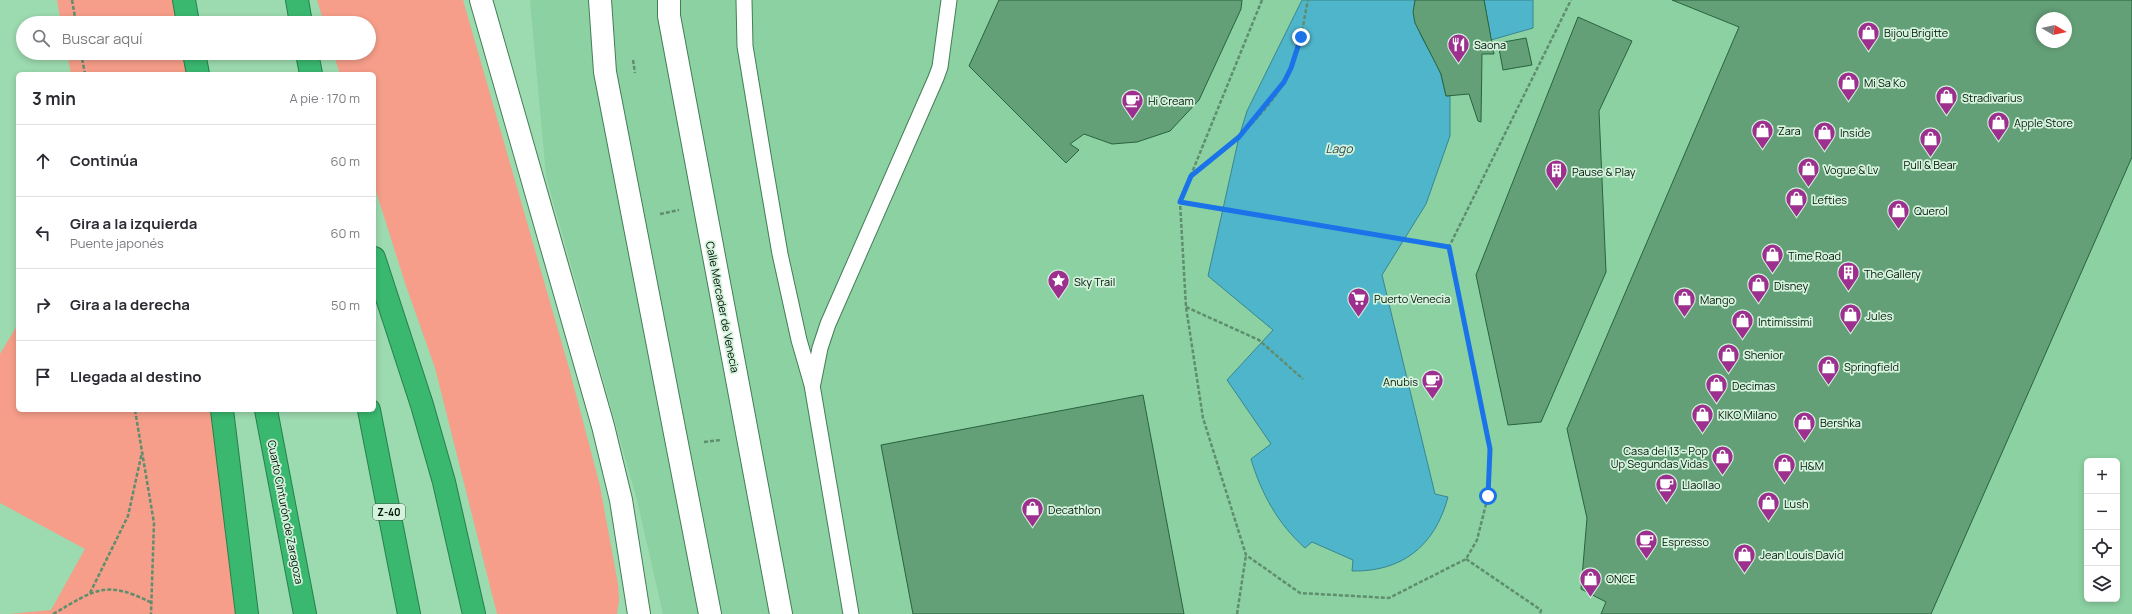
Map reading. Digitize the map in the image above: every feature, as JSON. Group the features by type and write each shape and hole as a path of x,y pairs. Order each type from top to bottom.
{"highway":[{"path":"184,0 187,16"},
{"path":"297,0 300,16"},
{"path":"376,264 422,405 444,482 474,614"},
{"path":"222,412 247,614"},
{"name":"Cuarto Cinturón de Zaragoza","path":"266,412 305,614"},
{"name":"Z-40","path":"369,412 409,614"}],"street":[{"path":"481,0 603,426 621,500 639,614"},
{"path":"600,0 605,72 710,614"},
{"name":"Calle Mercader de Venecia","path":"669,0 669,16 781,614"}],"lane":[{"path":"744,0 746,53 779,246 799,340 812,386 851,614"},
{"path":"812,386 820,348 828,324 936,78 941,62 949,0"}],"path":[{"path":"72,0 75,16"},
{"path":"1237,614 1246,555 1203,418 1186,308 1180,202 1262,0"},
{"path":"1191,176 1239,137 1274,96 1291,68 1298,51 1308,0"},
{"path":"1246,555 1300,593 1389,598 1466,559 1477,540 1488,496 1490,449 1449,247 1571,0"},
{"path":"82,60 85,72"},
{"path":"1180,202 1449,247"},
{"path":"634,219 704,205"},
{"path":"1186,308 1259,340 1303,380"},
{"path":"135,412 154,524 151,614"},
{"path":"678,446 747,436"},
{"path":"90,593 128,516 142,449"},
{"path":"1466,559 1542,610 1540,614"},
{"path":"53,614 90,593 114,588 132,593 152,603"}],"shaded area":[{"path":"57,0 184,0 187,16 60,16"},
{"path":"317,0 463,0 569,368 600,486 618,584 619,600 617,614 497,614 435,368 405,283 376,191 376,72 339,72 335,60 376,60 376,16 322,16"},
{"name":"Puerto Venecia","path":"530,0 2132,0 2132,614 663,614 637,500 546,176"},
{"path":"68,60 194,60 195,72 71,72"},
{"path":"16,327 16,412 222,412 247,614 9,614 51,610 85,549 0,503 0,354"}],"water":[{"name":"Lago","path":"1302,0 1415,0 1416,21 1419,30 1437,65 1446,96 1450,96 1450,136 1426,204 1382,275 1435,494 1448,497 1435,529 1414,553 1401,561 1386,567 1370,570 1352,571 1353,560 1312,542 1305,548 1287,529 1265,496 1251,459 1271,444 1227,380 1273,330 1208,276 1239,137 1247,111"},
{"path":"1484,0 1533,0 1533,28 1491,40"}],"building":[{"path":"999,0 1242,0 1241,9 1199,100 1170,131 1137,142 1112,144 1084,134 1070,144 1079,150 1066,163 969,66"},
{"name":"Saona","path":"1415,0 1484,0 1494,54 1482,54 1481,122 1478,121 1469,94 1446,96 1441,74 1415,23 1413,12"},
{"name":"The Gallery","path":"1672,0 2132,0 2132,157 1931,614 1601,614 1606,602 1581,589 1587,518 1567,429 1739,27"},
{"name":"Pause & Play","path":"1578,17 1632,41 1599,111 1606,272 1541,422 1508,425 1476,275"},
{"path":"1526,38 1532,65 1503,70 1498,43"},
{"name":"Decathlon","path":"1143,395 1184,614 913,614 881,445"}],"place":[{"name":"Bijou Brigitte","path":"1869,52"},
{"name":"Saona","path":"1459,64"},
{"name":"Mi Sa Ko","path":"1848,102"},
{"name":"Stradivarius","path":"1947,116"},
{"name":"Hi Cream","path":"1132,120"},
{"name":"Apple Store","path":"1998,142"},
{"name":"Zara","path":"1762,150"},
{"name":"Inside","path":"1825,152"},
{"name":"Pull & Bear","path":"1930,158"},
{"name":"Vogue & Lv","path":"1809,188"},
{"name":"Pause & Play","path":"1556,190"},
{"name":"Lefties","path":"1797,218"},
{"name":"Querol","path":"1898,230"},
{"name":"Time Road","path":"1772,274"},
{"name":"The Gallery","path":"1849,292"},
{"name":"Sky Trail","path":"1058,300"},
{"name":"Disney","path":"1758,304"},
{"name":"Puerto Venecia","path":"1359,318"},
{"name":"Mango","path":"1685,318"},
{"name":"Jules","path":"1851,334"},
{"name":"Intimissimi","path":"1742,340"},
{"name":"Shenior","path":"1728,374"},
{"name":"Springfield","path":"1829,386"},
{"name":"Anubis","path":"1433,400"},
{"name":"Decimas","path":"1716,404"},
{"name":"KIKO Milano","path":"1703,434"},
{"name":"Bershka","path":"1804,442"},
{"name":"Casa del 13 - Pop Up Segundas Vidas","path":"1723,476"},
{"name":"H&M","path":"1785,484"},
{"name":"Llaollao","path":"1667,504"},
{"name":"Lush","path":"1768,522"},
{"name":"Decathlon","path":"1033,528"},
{"name":"Espresso","path":"1646,560"},
{"name":"Jean Louis David","path":"1745,574"},
{"name":"ONCE","path":"1590,598"}],"route":[{"path":"1301,37 1298,51 1291,68 1284,82 1274,96 1239,137 1191,176 1180,202 1449,247 1490,449 1488,496"}]}
